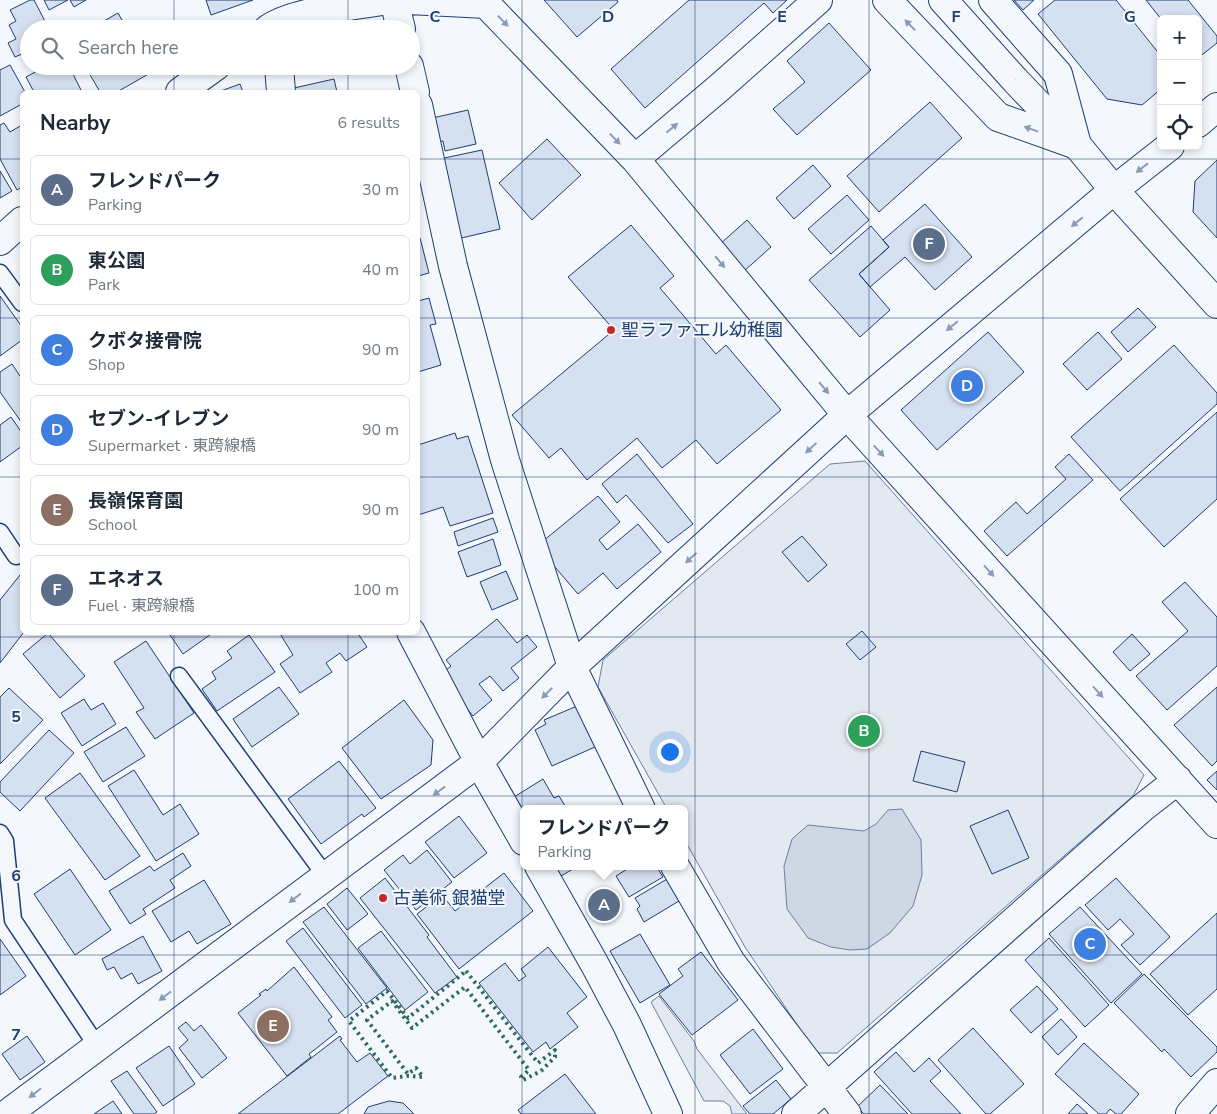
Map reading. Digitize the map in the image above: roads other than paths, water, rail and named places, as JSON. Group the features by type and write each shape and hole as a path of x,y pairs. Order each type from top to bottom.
{"street":[{"path":"283,20 302,7 390,0"},
{"path":"394,0 399,20"},
{"path":"409,0 486,4 635,159 847,415 1217,824"},
{"path":"635,159 818,0"},
{"path":"887,0 998,117 1077,145"},
{"path":"943,0 1077,145 1114,190 1217,304"},
{"path":"993,0 1058,74 1077,145"},
{"path":"183,90 204,75"},
{"path":"280,75 281,90"},
{"path":"411,75 415,90"},
{"path":"1202,120 1217,107"},
{"path":"420,114 453,266 505,460 572,668 640,805"},
{"path":"7,1114 479,762 572,668 847,415 1114,190 1165,150"},
{"path":"0,239 20,223"},
{"path":"414,635 479,762 520,834"},
{"path":"796,1114 1142,808 1178,780"},
{"path":"541,870 627,1025 668,1114"},
{"path":"677,870 731,962 846,1114"},
{"path":"1190,1114 1217,1084"}],"lane":[{"path":"0,273 20,300"},
{"path":"0,532 16,556"},
{"path":"179,676 325,875"},
{"path":"0,833 5,840 12,920 97,1046"}],"place":[{"name":"エネオス","path":"929,244"},
{"name":"聖ラファエル幼稚園","path":"611,330"},
{"name":"セブン-イレブン","path":"967,386"},
{"name":"東公園","path":"864,731"},
{"name":"古美術 銀猫堂","path":"383,898"},
{"name":"フレンドパーク","path":"604,905"},
{"name":"クボタ接骨院","path":"1090,944"},
{"name":"長嶺保育園","path":"273,1026"}]}
